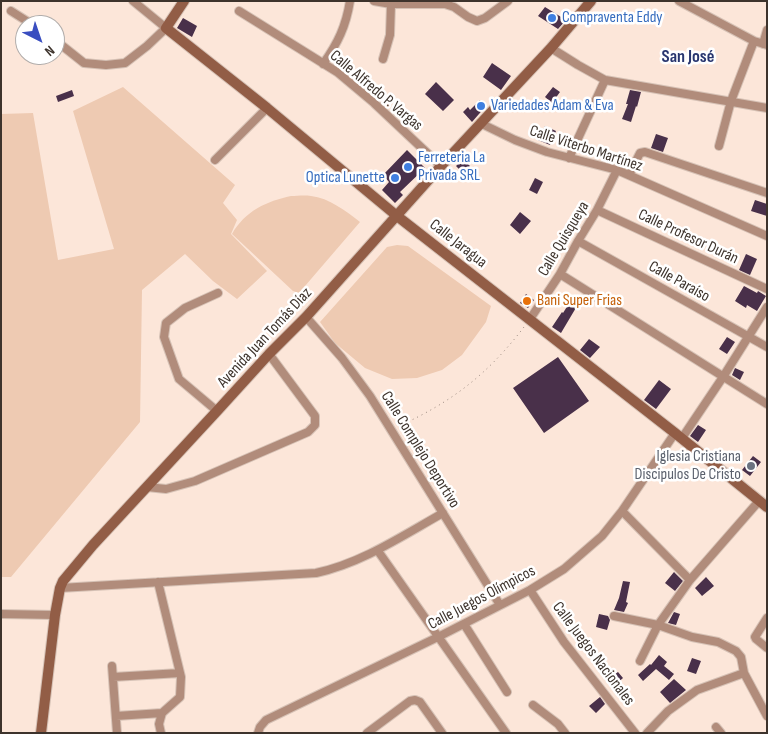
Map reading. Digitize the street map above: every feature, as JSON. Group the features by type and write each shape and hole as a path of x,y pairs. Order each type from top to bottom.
{"street":[{"name":"Calle Jaragua","path":"133,1 396,216 678,435 763,504"},
{"path":"65,48 84,63 106,65 125,63 166,28 184,1"},
{"path":"324,64 342,32 350,1"},
{"path":"374,1 391,4 445,4 477,20 485,18 508,1"},
{"name":"Avenida Juan Tomás Díaz","path":"41,733 54,615 60,588 72,568 269,354 306,317 480,123 551,48 591,1"},
{"path":"679,1 754,41 765,44 767,30"},
{"path":"383,59 390,35 391,4"},
{"path":"11,11 17,15"},
{"name":"Calle Alfredo P. Vargas","path":"239,11 337,72 374,103 441,166"},
{"path":"719,146 731,102 754,41"},
{"path":"551,48 605,80 767,108"},
{"path":"569,158 605,80"},
{"path":"215,160 266,108"},
{"name":"Calle Viterbo Martínez","path":"480,123 515,140 547,152 617,170 767,236"},
{"path":"629,175 640,153 645,152 767,193"},
{"name":"Calle Quisqueya","path":"530,319 560,274 597,210 617,170"},
{"name":"Calle Profesor Durán","path":"597,210 767,289"},
{"name":"Calle Paraíso","path":"578,241 767,347"},
{"path":"560,274 767,404"},
{"path":"217,411 179,379 164,337 166,323 185,308 218,293"},
{"name":"Calle Juegos Olímpicos","path":"258,733 266,720 464,624 530,590 564,569 602,536 622,511 723,377 767,307"},
{"name":"Calle Complejo Deportivo","path":"306,317 342,358 370,396 500,605"},
{"path":"147,487 166,489 195,481 308,432 315,425 315,416 269,354"},
{"path":"640,661 658,625 690,580 763,504"},
{"path":"622,511 690,580"},
{"path":"60,588 316,573 332,570 378,550 443,513"},
{"path":"378,550 504,730 494,733"},
{"path":"158,582 181,677 180,697 162,713 159,724 161,733"},
{"name":"Calle Juegos Nacionales","path":"530,590 564,642 635,733"},
{"path":"1,614 54,615"},
{"path":"614,616 658,625 692,637 718,642 736,651 741,656 744,672 767,716"},
{"path":"767,618 755,636 767,648"},
{"path":"464,624 507,692"},
{"path":"112,666 117,733"},
{"path":"647,733 668,711 697,690 744,672"},
{"path":"113,677 180,673"},
{"path":"367,733 410,701 415,700 420,702 442,733"},
{"path":"533,705 558,724 565,733"},
{"path":"116,716 162,713"}],"path":[{"path":"392,430 424,415 455,396 483,373 508,347 530,319"}],"shaded area":[{"path":"123,87 235,185 223,203 237,220 231,234 267,271 237,299 213,281 185,254 142,290 140,422 11,577 1,577 1,114 33,113 58,260 114,249 73,111"},
{"path":"291,196 308,196 324,199 343,209 360,222 299,293 293,291 232,234 243,219 257,208"},
{"path":"397,245 408,246 491,306 486,322 462,355 442,370 417,378 392,379 365,368 335,343 320,322 387,247"}],"building":[{"name":"Compraventa Eddy","path":"545,7 566,20 558,29 538,16"},
{"path":"183,18 197,26 192,37 177,28"},
{"path":"492,63 511,76 501,90 483,77"},
{"path":"436,82 454,100 443,111 425,94"},
{"path":"553,87 560,92 552,103 545,97"},
{"path":"72,90 74,96 58,102 56,96"},
{"path":"630,90 641,92 631,122 622,119 628,104 626,104"},
{"path":"480,100 486,106 472,122 463,112 468,107 470,110"},
{"path":"545,126 556,131 550,145 538,140"},
{"path":"656,134 668,138 663,152 651,148"},
{"path":"407,150 425,168 400,192 403,195 395,203 382,190 389,182 383,175"},
{"path":"463,159 470,166 463,173 456,166"},
{"path":"535,178 543,182 537,194 529,190"},
{"path":"755,200 767,204 767,216 751,211"},
{"path":"520,212 531,221 520,234 510,225"},
{"path":"746,254 757,259 750,275 739,270"},
{"path":"744,286 766,296 757,311 747,305 746,308 735,301"},
{"name":"Bani Super Frias","path":"526,294 534,300 528,308 520,303"},
{"path":"573,297 580,301 561,333 552,327"},
{"path":"727,337 735,342 727,354 719,349"},
{"path":"589,339 600,347 590,358 580,350"},
{"path":"558,357 589,401 544,433 513,388"},
{"path":"735,368 744,372 740,380 732,375"},
{"path":"659,380 671,389 656,409 644,400"},
{"path":"698,425 706,430 698,442 690,436"},
{"name":"Iglesia Cristiana Discipulos De Cristo","path":"753,456 761,462 750,476 742,470"},
{"path":"674,572 683,581 675,591 665,583"},
{"path":"706,577 714,586 702,596 695,588"},
{"path":"623,581 630,582 626,602 628,603 624,612 614,610"},
{"path":"674,612 680,614 676,625 668,623"},
{"path":"599,614 608,616 610,620 607,630 596,627"},
{"path":"659,655 667,662 664,666 674,674 669,680 656,669 643,681 638,675 651,665"},
{"path":"692,658 701,661 696,674 687,671"},
{"path":"612,669 615,674 618,672 623,678 615,685 606,673"},
{"path":"674,679 686,690 670,703 660,692"},
{"path":"600,697 605,704 596,713 589,706"}],"place":[{"name":"Compraventa Eddy","path":"552,18"},
{"name":"Variedades Adam & Eva","path":"481,106"},
{"name":"Ferreteria La Privada SRL","path":"408,167"},
{"name":"Optica Lunette","path":"395,178"},
{"name":"Bani Super Frias","path":"527,301"},
{"name":"Iglesia Cristiana Discipulos De Cristo","path":"751,466"}],"district":[{"name":"San José","path":"688,57"}]}
